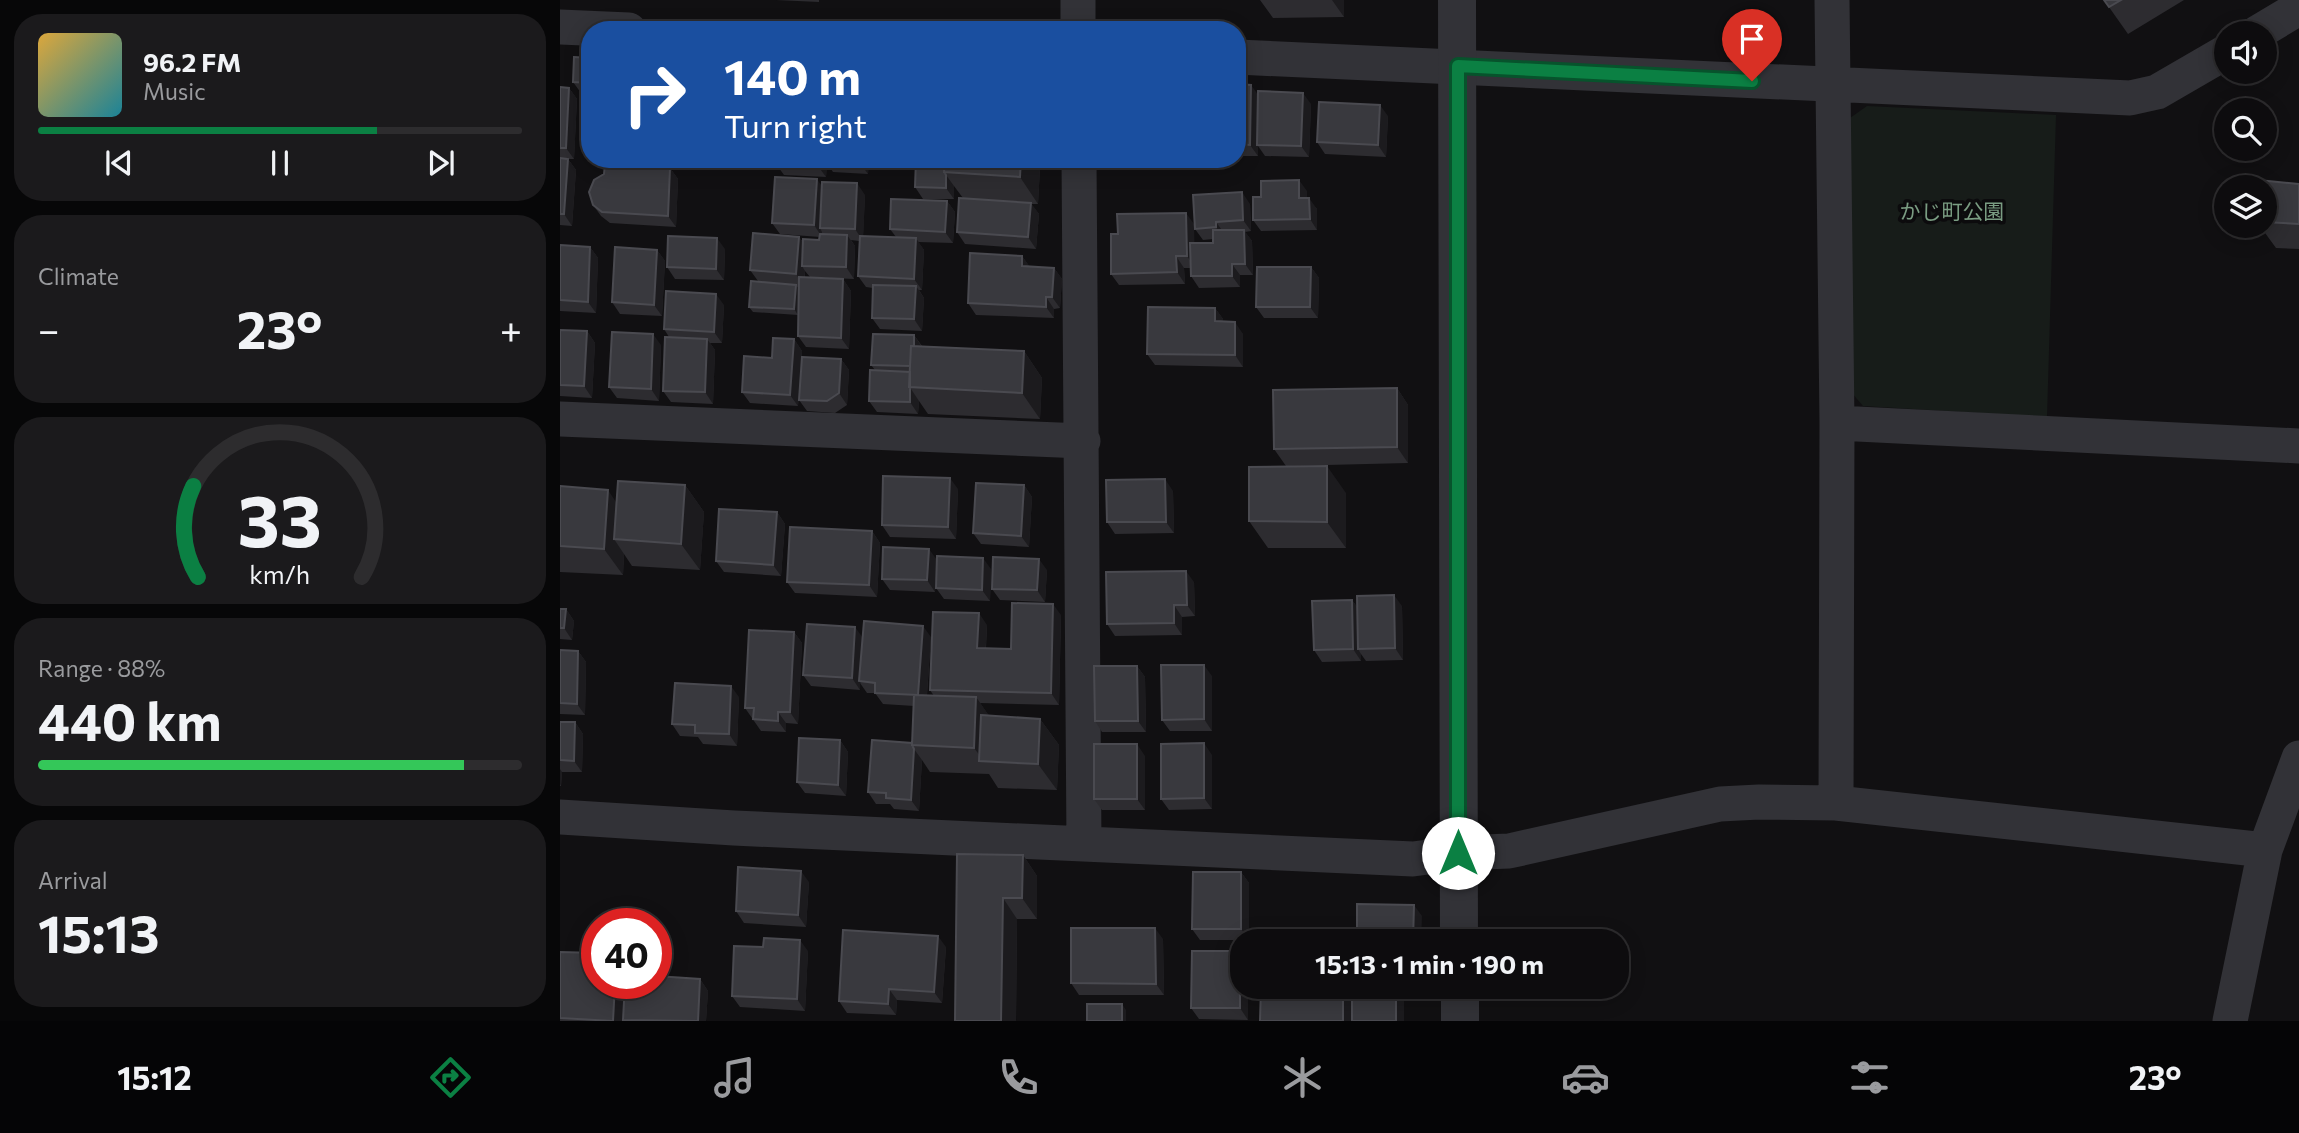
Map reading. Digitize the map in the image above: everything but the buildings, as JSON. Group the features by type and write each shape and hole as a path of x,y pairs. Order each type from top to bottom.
{"street":[{"path":"1078,0 1078,21"},
{"path":"1457,0 1460,929"},
{"path":"1832,0 1837,423 1836,803"},
{"path":"2277,21 2299,8"},
{"path":"560,27 581,28"},
{"path":"1246,57 2130,98 2157,92 2214,58"},
{"path":"1079,168 1084,844"},
{"path":"560,419 1083,441"},
{"path":"1837,423 2299,446"},
{"path":"2230,1021 2265,850 2299,758"},
{"path":"560,817 734,828 1413,859 1458,853 1509,851 1720,804 1836,803 2265,850"},
{"path":"1460,999 1460,1021"}],"green space":[{"name":"かじ町公園","path":"1867,106 2056,115 2047,417 1863,406 1851,392 1850,118"}],"route":[{"path":"1458,853 1458,66 1752,81"}]}
